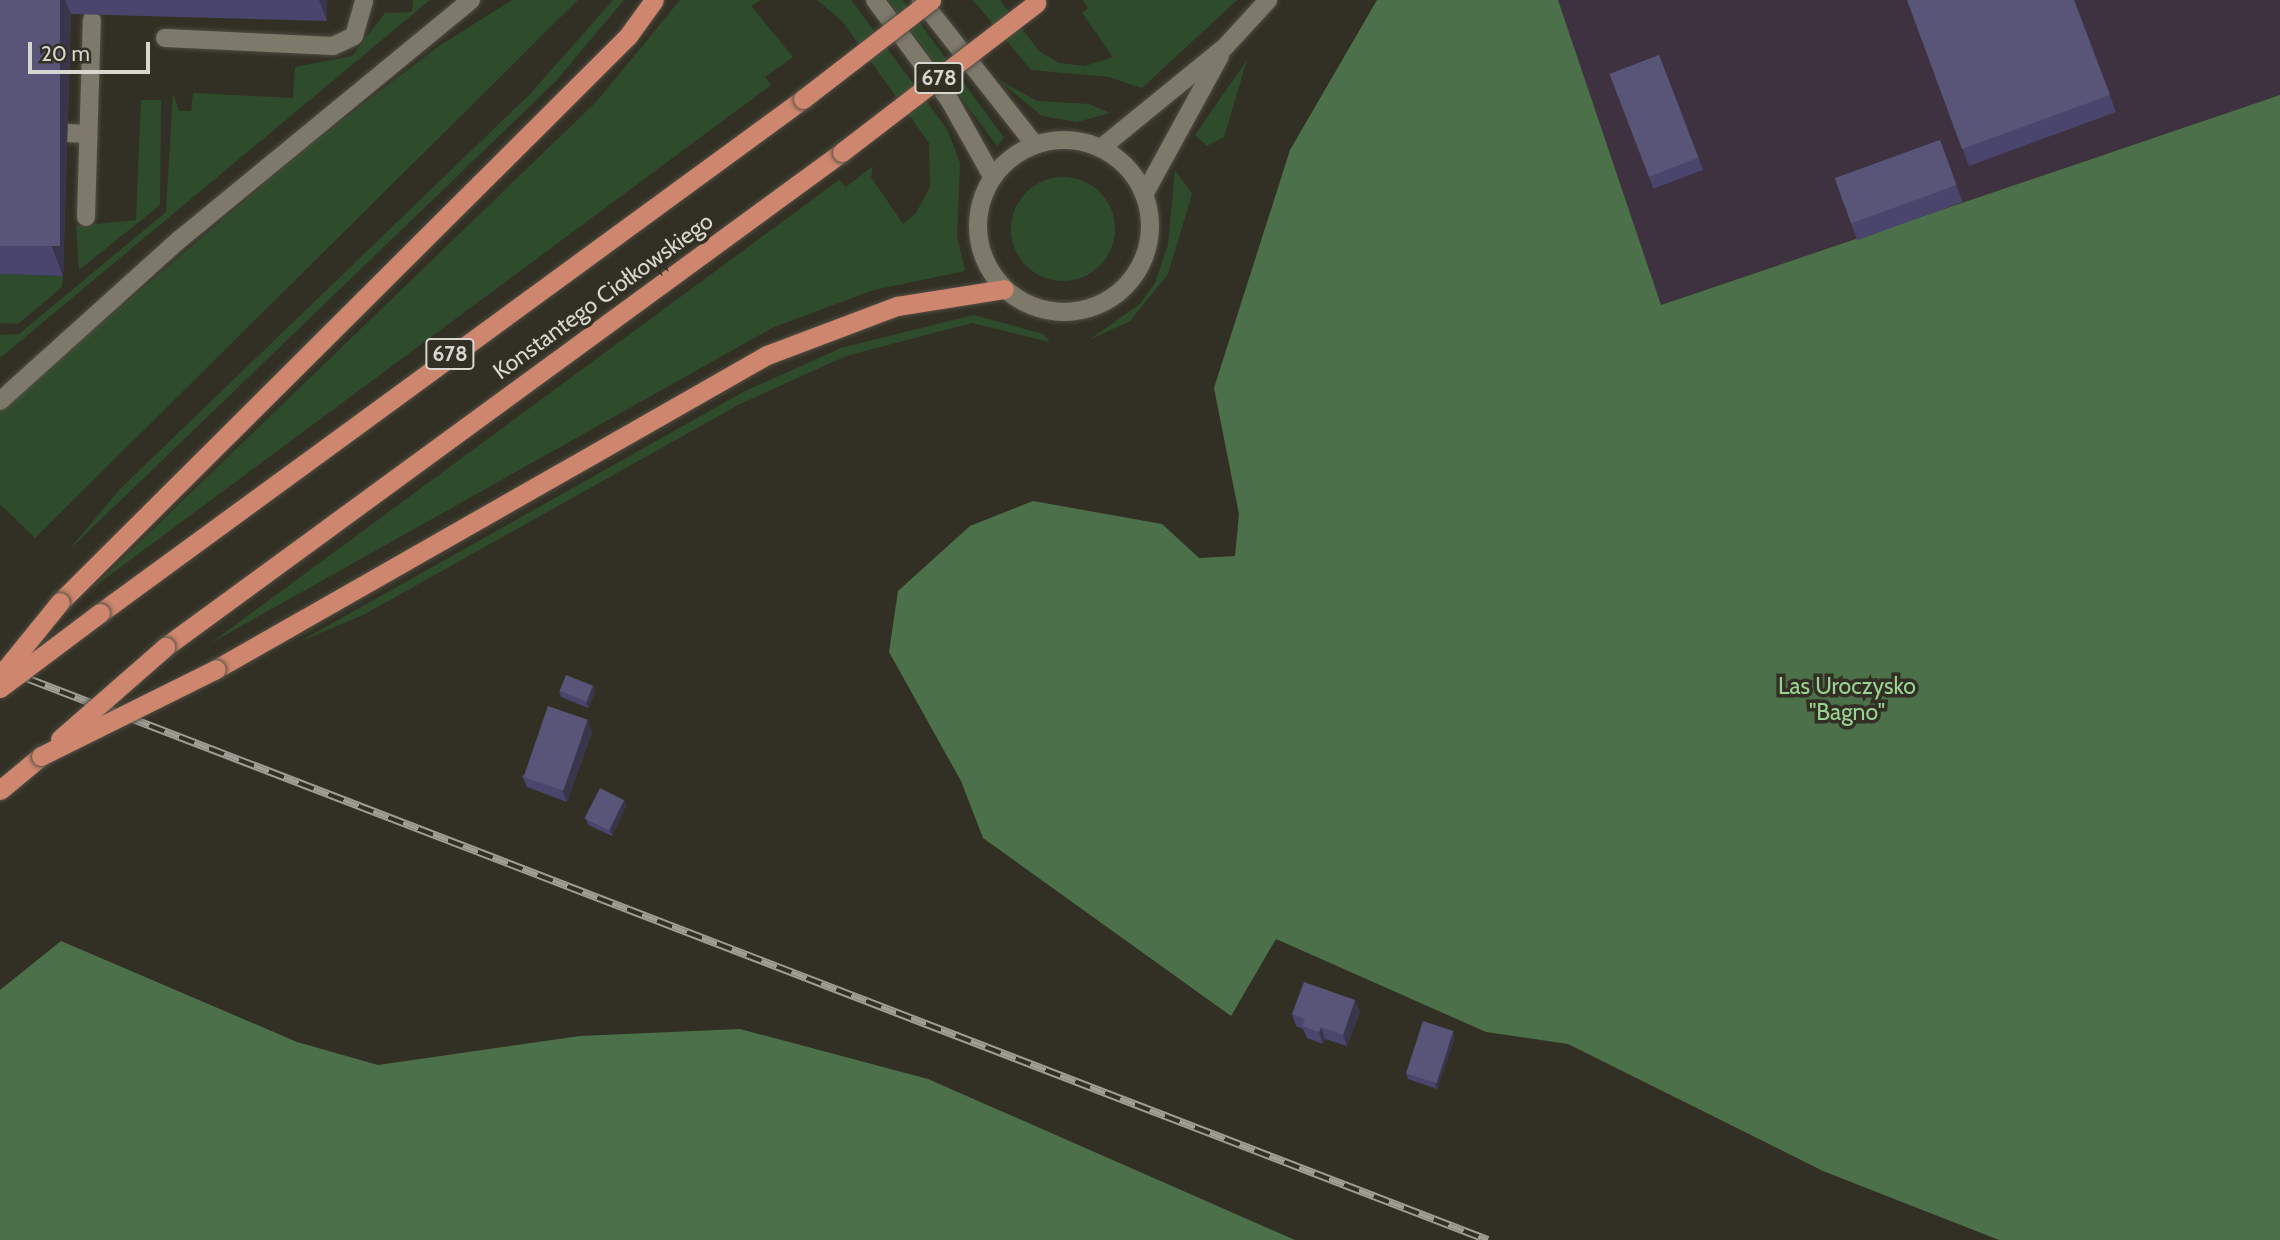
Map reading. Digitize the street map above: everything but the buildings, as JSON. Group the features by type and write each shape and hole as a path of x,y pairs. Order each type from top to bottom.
{"highway":[{"path":"0,676 60,602 628,36 654,0"},
{"name":"Konstantego Ciołkowskiego","path":"0,688 803,99 931,0"},
{"name":"Konstantego Ciołkowskiego","path":"0,790 165,647 842,152 1038,2"},
{"path":"41,756 216,669 767,355 897,306 1004,289"}],"street":[{"path":"164,38 333,46 354,36 364,0"},
{"path":"0,401 179,240 471,0"},
{"path":"875,0 950,101 993,178"},
{"path":"921,0 1035,145"},
{"path":"1101,148 1225,47 1268,0"},
{"path":"86,217 92,20"},
{"path":"1144,193 1225,47"},
{"path":"67,133 88,134"},
{"path":"1068,140 1101,148 1127,166 1144,193 1151,234 1137,273 1107,302 1058,312 1033,308 1004,289 986,265 978,235 981,205 993,178 1035,145 1068,140"}],"shaded area":[{"path":"1558,0 2280,0 2280,95 1660,305"}],"green space":[{"path":"413,0 430,0 0,358 0,335 19,334 166,212 173,93 179,111 191,111 193,93 293,98 295,67 352,56 385,13 412,12"},
{"path":"512,0 578,0 35,538 0,504 0,410 310,145 436,48"},
{"path":"613,0 624,0 555,82 68,551 120,489 530,94"},
{"path":"680,0 761,0 751,6 793,57 765,77 771,85 91,589 597,101"},
{"path":"817,0 851,0 947,129 960,163 957,236 965,271 874,290 774,327 211,643 839,180 846,187 873,166 871,177 903,224 916,213 930,187 929,143 842,21"},
{"path":"888,0 903,0 1004,138 997,146"},
{"path":"973,0 1000,0 1039,51 1059,63 1085,66 1113,57 1082,13 1088,8 1083,0 1237,0 1142,88 1109,77 1031,70"},
{"name":"Las Uroczysko \"Bagno\"","path":"1377,0 1558,0 1661,305 2280,95 2280,1240 1999,1240 1823,1171 1568,1044 1486,1032 1276,939 1231,1016 983,838 961,781 889,652 898,591 970,526 1033,501 1162,524 1199,558 1235,556 1239,514 1214,388 1290,150"},
{"path":"1247,60 1224,137 1207,146 1195,135"},
{"path":"997,79 1037,101 1089,104 1110,113 1077,122 1042,116"},
{"path":"141,100 161,100 160,205 79,270 76,226 136,220"},
{"path":"1175,170 1192,194 1168,274 1130,321 1089,340 1140,304 1155,283 1168,245"},
{"path":"1063,177 1083,181 1106,200 1111,209 1115,229 1111,249 1092,272 1083,277 1063,281 1043,277 1020,258 1015,249 1011,229 1015,209 1034,186 1043,181"},
{"path":"0,274 63,276 62,287 18,324 0,323"},
{"path":"974,315 1043,334 1050,342 972,323 846,356 740,404 365,614 299,642 745,391 841,348"},
{"path":"61,941 297,1042 378,1065 580,1036 740,1029 928,1079 1295,1240 0,1240 0,990"}],"railway":[{"path":"0,668 1488,1240"}]}
